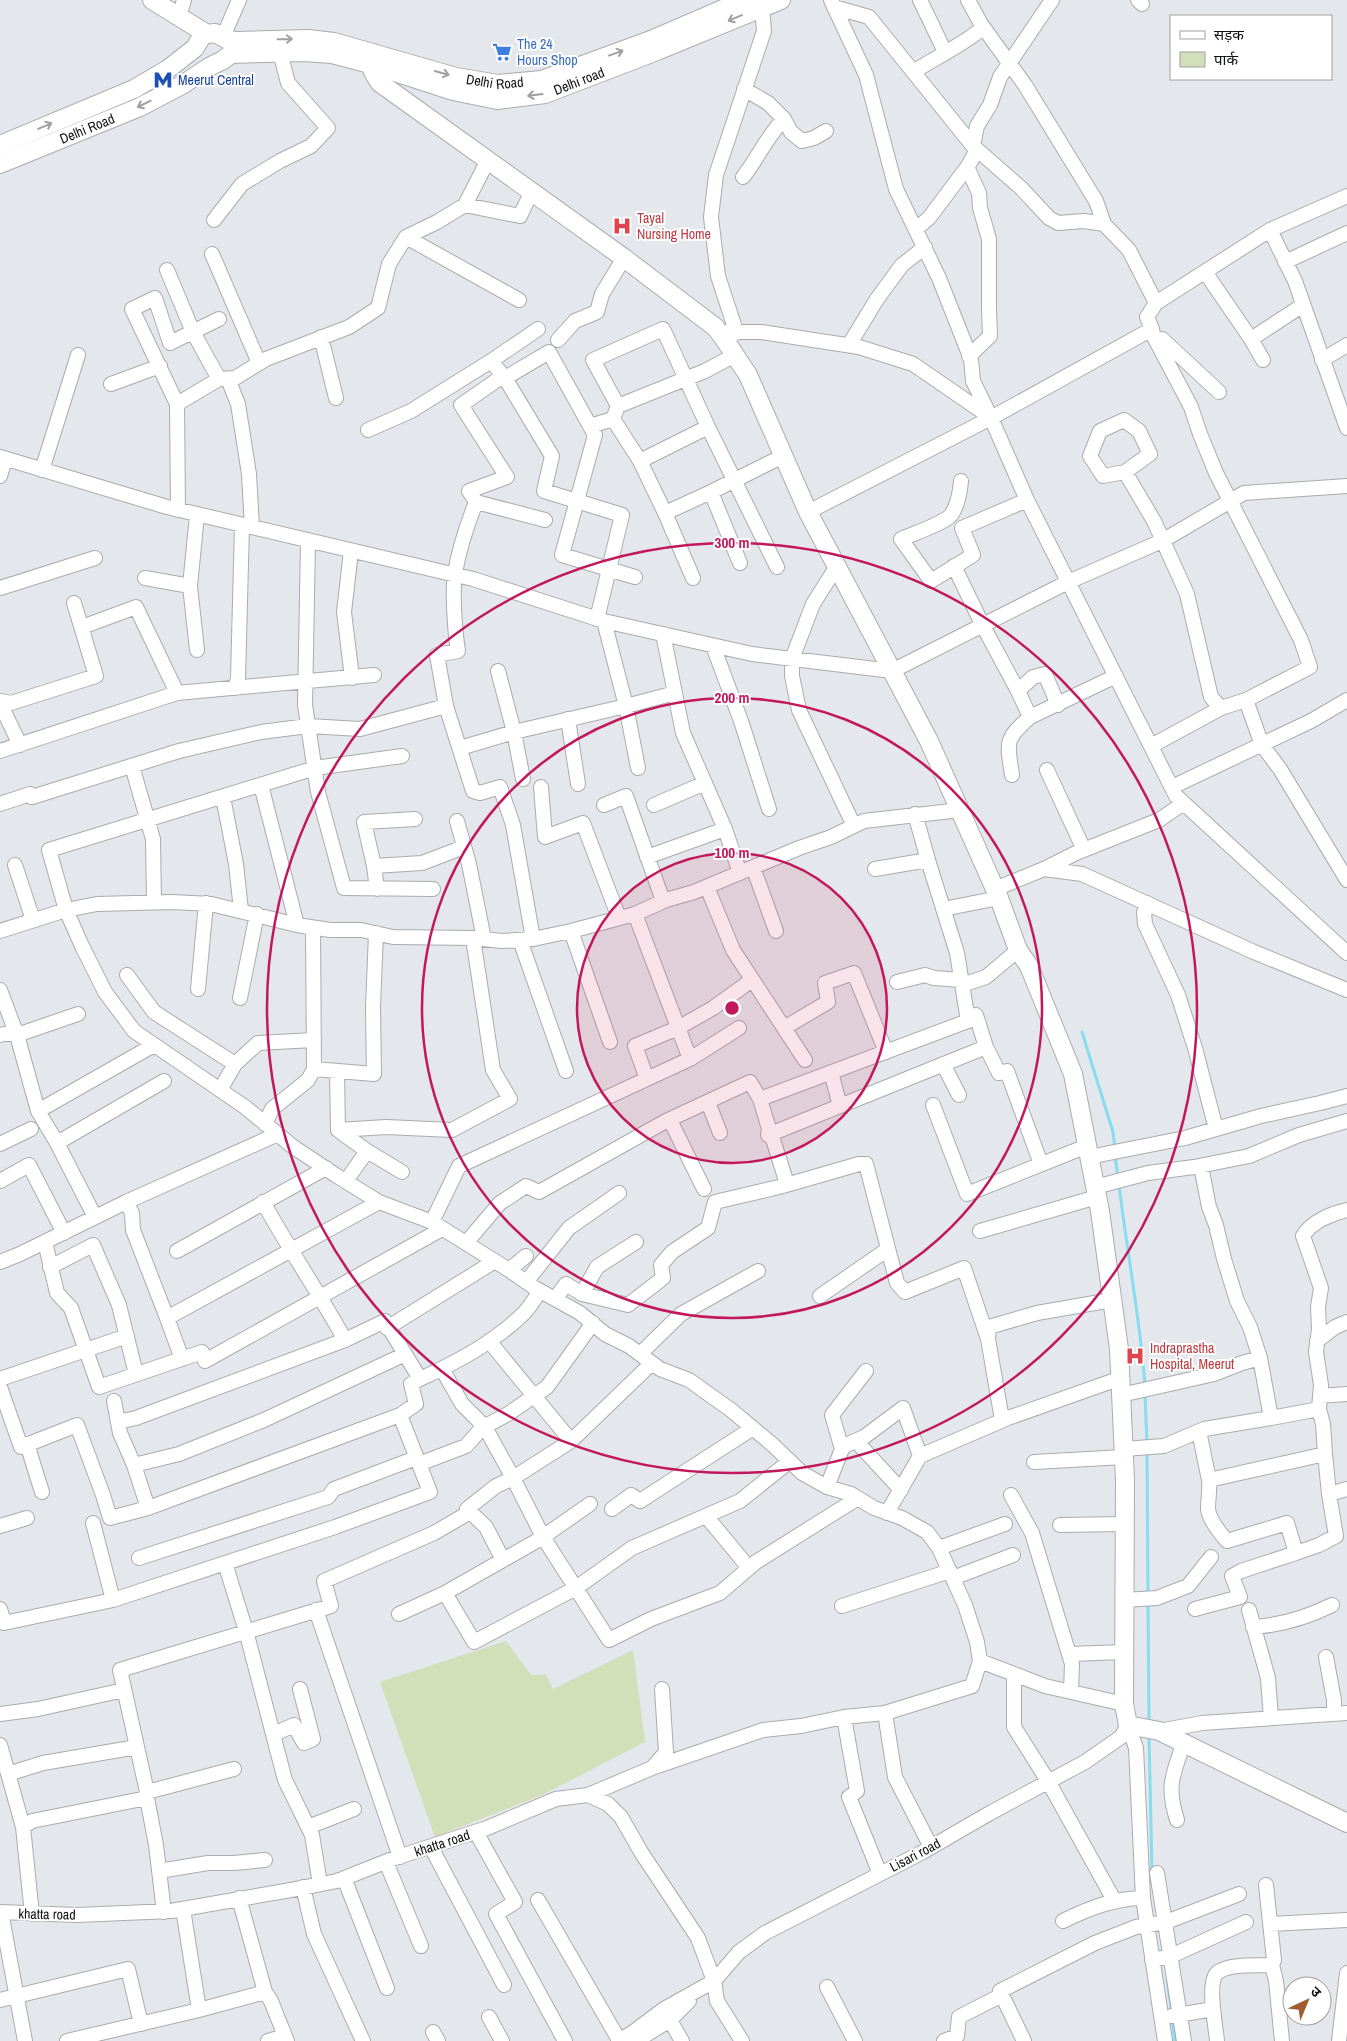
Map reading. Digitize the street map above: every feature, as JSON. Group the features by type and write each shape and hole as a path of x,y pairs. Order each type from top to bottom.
{"main road":[{"path":"152,0 181,8 222,38"},
{"path":"152,0 195,48 201,61 209,67"},
{"name":"Delhi Road","path":"0,145 134,89 168,69 195,48 202,36 222,38 308,38 334,42 371,59 396,67 498,84 542,80 651,40 744,0"},
{"name":"Delhi road","path":"396,67 453,92 497,100 545,94 657,51 761,3 781,0"},
{"name":"Delhi Road","path":"0,164 140,107 182,85 231,54 304,52 371,59"},
{"path":"371,59 373,73 380,83 624,258 715,327 748,375 808,512 929,741 997,894 1018,950 1030,966 1073,1074 1096,1192 1119,1349 1124,1453 1124,1704 1146,1728 1184,1742 1347,1823"},
{"path":"396,67 396,95"}],"street":[{"path":"222,38 239,0"},
{"path":"920,0 945,52"},
{"path":"968,0 984,28 1025,85 1096,201 1104,224 1129,250 1156,303"},
{"path":"916,229 929,218 967,168 975,148 977,126 990,105 1000,77 1052,0"},
{"path":"724,338 734,328 734,325 718,276 711,217 716,175 764,31 761,3"},
{"path":"832,3 869,17 975,148 1021,188 1049,218 1058,223 1084,221 1104,224"},
{"path":"832,3 866,75 896,189 939,278 969,356 973,381 1027,500 1176,796 1347,953"},
{"path":"914,72 945,52 966,42 984,28"},
{"path":"214,220 242,184 280,161 311,146 328,128 288,83 280,52"},
{"path":"744,89 768,103 784,118 791,132 802,141 814,138 826,131"},
{"path":"743,178 756,161 770,133 784,118"},
{"path":"177,404 223,379 234,378 266,359 349,327 378,308 389,264 406,237 437,222 465,205 488,160"},
{"path":"967,168 979,192 980,208 989,240 990,264 990,336 969,356"},
{"path":"465,205 520,216 532,191"},
{"path":"1151,746 1221,708 1246,700 1310,667 1301,640 1230,501 1200,434 1191,407 1154,335 1147,317 1156,303 1270,230 1347,196"},
{"path":"1270,230 1286,262 1303,305 1347,428"},
{"path":"1286,262 1347,233"},
{"path":"406,237 519,300"},
{"path":"850,345 877,298 902,265 925,247"},
{"path":"212,254 259,363"},
{"path":"558,340 574,321 598,312 602,294 624,258"},
{"path":"167,270 194,332 238,404 249,474 238,678 235,688"},
{"path":"1205,272 1263,360"},
{"path":"178,510 177,404 132,309 155,298 170,343 219,319"},
{"path":"1250,339 1303,305"},
{"path":"368,430 411,411 538,329"},
{"path":"618,406 593,360 663,329 687,377 708,427 736,480 777,567"},
{"path":"1152,329 1219,392"},
{"path":"808,512 1152,329"},
{"path":"724,338 737,332 761,332 850,345 913,364 989,415"},
{"path":"321,337 336,398"},
{"path":"1322,360 1347,345"},
{"path":"545,520 476,502 469,491 507,477 461,405 504,377 549,352 595,435 562,555 635,577"},
{"path":"590,426 612,419 618,406 705,370 735,354"},
{"path":"42,470 78,355"},
{"path":"491,361 504,377 552,456 544,491 622,515 600,620 626,706 638,768"},
{"path":"111,384 160,366"},
{"path":"612,419 640,461 693,578"},
{"path":"1124,420 1139,431 1150,454 1126,472 1103,476 1090,456 1100,431 1124,420"},
{"path":"640,461 708,427"},
{"path":"665,513 783,456"},
{"path":"0,476 3,458 197,515 473,579 600,620 752,654 892,671 1068,582 1162,541 1244,493 1347,486"},
{"path":"1126,472 1154,521 1186,594 1211,697 1221,708"},
{"path":"950,515 962,528 973,555 930,581 901,539 932,526 950,515 959,494 961,481"},
{"path":"711,492 740,564"},
{"path":"962,528 1027,500"},
{"path":"476,502 464,532 454,575 458,651 437,654 446,706 469,773 471,788 480,793 500,787 512,825 526,939 566,1071"},
{"path":"197,515 190,586 197,650"},
{"path":"308,541 305,705 318,792 344,888 433,889"},
{"path":"351,550 344,612 352,678"},
{"path":"0,588 95,558"},
{"path":"836,566 813,604 792,659 792,676 799,710 854,826"},
{"path":"954,566 1030,717"},
{"path":"145,578 190,586"},
{"path":"0,702 11,704 96,676 74,603"},
{"path":"82,627 136,607 177,693"},
{"path":"663,634 683,733 725,829 776,931"},
{"path":"713,646 741,721 769,809"},
{"path":"498,671 514,732 523,779"},
{"path":"1018,691 1033,677 1044,674 1058,705"},
{"path":"0,751 177,693 374,675"},
{"path":"1012,775 1007,744 1014,731 1030,717 1116,676"},
{"path":"460,748 514,732 675,693"},
{"path":"1246,700 1262,745 1280,769 1347,880"},
{"path":"1172,787 1311,721 1347,700"},
{"path":"0,702 20,744"},
{"path":"0,804 30,794 32,797 179,752 261,732 308,726 360,729 446,706"},
{"path":"568,719 578,784"},
{"path":"402,756 315,768 49,850 66,910 105,992 134,1031 220,1090 292,1146 379,1202 437,1225 496,1261 540,1291 580,1313 605,1334 629,1346 660,1369 689,1380 732,1410 802,1473 827,1487 858,1498 887,1513 902,1518 926,1532 939,1548 952,1575 972,1624 980,1661 1045,1686 1124,1704"},
{"path":"132,766 153,839 154,902"},
{"path":"1048,770 1084,850"},
{"path":"654,805 705,783"},
{"path":"261,785 297,925"},
{"path":"541,787 545,837 583,823 618,918"},
{"path":"604,805 626,796 663,901"},
{"path":"223,797 236,864 241,910"},
{"path":"943,909 997,894 1084,850 1159,820 1184,803"},
{"path":"0,931 66,910 97,904 154,902 206,903 313,928 361,930 393,937 526,939 572,932 635,914 663,901 707,887 831,837 864,821 960,810"},
{"path":"915,814 957,953 968,1021"},
{"path":"377,889 364,822 415,819"},
{"path":"338,1130 386,1127 452,1130 510,1099 493,1070 469,864 456,821"},
{"path":"647,857 725,829"},
{"path":"374,866 422,863 464,847"},
{"path":"875,869 928,860"},
{"path":"15,866 32,920"},
{"path":"1044,869 1082,874 1254,952 1347,990"},
{"path":"707,887 733,950 805,1060"},
{"path":"198,989 206,903"},
{"path":"1147,903 1144,912 1145,924 1178,995 1195,1048 1216,1129"},
{"path":"240,998 257,914"},
{"path":"635,914 690,1059"},
{"path":"265,1124 272,1109 308,1080 314,1069 313,928"},
{"path":"572,932 610,1042"},
{"path":"314,1069 374,1074 373,1007 376,933"},
{"path":"897,982 925,975 962,982 986,977 1018,950"},
{"path":"784,1028 828,1002 825,983 854,973 886,1052"},
{"path":"127,975 154,1012 235,1064"},
{"path":"647,1079 635,1046 678,1028 713,1008 752,980"},
{"path":"0,990 18,1035 38,1110 95,1217"},
{"path":"0,1035 9,1033 18,1035 78,1014"},
{"path":"760,1099 968,1021 976,1015 986,1047 999,1073 1007,1071 1041,1164"},
{"path":"44,1242 57,1293 71,1308 99,1387 202,1352 205,1361 321,1296 437,1225 459,1166 690,1059 739,1028"},
{"path":"220,1090 235,1064 258,1043 314,1040"},
{"path":"38,1110 154,1045"},
{"path":"466,1243 500,1203 526,1186 539,1192 670,1120 750,1082 760,1099 769,1128 768,1135 986,1047"},
{"path":"944,1064 959,1095"},
{"path":"337,1071 338,1130"},
{"path":"831,1072 840,1106"},
{"path":"57,1143 164,1081"},
{"path":"932,1105 967,1194 1041,1164 1088,1151 1184,1138 1261,1116 1320,1104 1347,1096"},
{"path":"708,1102 720,1133"},
{"path":"670,1120 704,1189"},
{"path":"980,1231 1148,1173 1201,1166 1249,1156 1299,1135 1347,1121"},
{"path":"0,1144 31,1129"},
{"path":"338,1130 367,1151 402,1172"},
{"path":"772,1133 787,1184"},
{"path":"0,1262 126,1202 278,1134"},
{"path":"346,1181 367,1151"},
{"path":"555,1299 566,1284 582,1294 628,1305 663,1278 660,1266 672,1252 708,1228 715,1202 859,1164 866,1164 897,1283 905,1292 964,1268 988,1339 1001,1414 1008,1418"},
{"path":"0,1181 29,1165 64,1232"},
{"path":"1201,1166 1209,1207 1216,1225 1224,1260 1237,1301 1250,1327 1260,1358 1271,1418"},
{"path":"177,1251 326,1168"},
{"path":"526,1282 569,1228 619,1193"},
{"path":"126,1202 132,1213 133,1230 182,1359"},
{"path":"263,1202 290,1251 321,1296 345,1340"},
{"path":"167,1318 379,1202"},
{"path":"1196,1609 1240,1597 1232,1576 1241,1571 1319,1545 1336,1536 1329,1494 1320,1402 1321,1385 1316,1352 1318,1307 1321,1288 1303,1236 1307,1230 1334,1212 1347,1210"},
{"path":"582,1294 597,1267 636,1242"},
{"path":"50,1266 93,1246 119,1305 136,1374"},
{"path":"820,1296 888,1250"},
{"path":"509,1270 526,1256"},
{"path":"387,1328 496,1261"},
{"path":"640,1354 681,1314 758,1272"},
{"path":"0,1387 21,1447 77,1425 110,1518 148,1508 400,1415 416,1404 411,1384 420,1378 458,1362 489,1341 525,1312 540,1291"},
{"path":"988,1339 990,1327 1037,1313 1112,1300"},
{"path":"118,1422 136,1418 345,1340 385,1321 387,1328 420,1378"},
{"path":"1317,1340 1335,1327 1347,1322"},
{"path":"139,1558 328,1497 334,1489 466,1446 484,1428 547,1387 593,1324"},
{"path":"0,1379 126,1336"},
{"path":"489,1341 571,1440"},
{"path":"134,1465 179,1454 264,1420 399,1357"},
{"path":"887,1513 920,1456 1008,1418 1121,1387 1214,1374 1260,1358"},
{"path":"503,1560 486,1527 468,1509 496,1486 513,1478 571,1440 652,1363"},
{"path":"442,1369 462,1404 484,1428 513,1478 543,1537 609,1640 651,1619 720,1593 756,1562 858,1498"},
{"path":"827,1487 842,1449 832,1415 866,1370"},
{"path":"1034,1462 1124,1453 1164,1446 1199,1431 1271,1418 1347,1394"},
{"path":"114,1401 120,1433 134,1465 148,1508"},
{"path":"842,1449 864,1437 903,1408 920,1456"},
{"path":"0,1609 4,1623 113,1600 335,1527 430,1492 400,1415"},
{"path":"612,1509 631,1495 640,1501 753,1428"},
{"path":"1199,1431 1209,1480 1208,1510 1216,1528 1226,1541 1286,1523 1296,1553"},
{"path":"856,1441 901,1490"},
{"path":"27,1444 42,1492"},
{"path":"1209,1480 1325,1454"},
{"path":"445,1593 474,1642 576,1588 632,1548 740,1501 790,1461"},
{"path":"1329,1494 1347,1489"},
{"path":"1011,1495 1032,1533 1069,1654 1072,1664 1070,1691"},
{"path":"399,1614 445,1593 543,1537 590,1504"},
{"path":"164,1912 147,1795 120,1670 331,1606 324,1580 434,1532 470,1512"},
{"path":"706,1516 749,1568"},
{"path":"0,1526 27,1518"},
{"path":"93,1523 113,1600"},
{"path":"939,1548 1004,1524"},
{"path":"1060,1525 1125,1524"},
{"path":"842,1606 952,1575 1013,1555"},
{"path":"1124,1600 1157,1598 1188,1586 1211,1556"},
{"path":"225,1563 246,1631 285,1780 312,1835 320,1884"},
{"path":"1253,1627 1268,1626 1306,1618 1332,1605"},
{"path":"316,1610 400,1857"},
{"path":"1249,1610 1268,1678 1271,1718"},
{"path":"1069,1654 1124,1652"},
{"path":"1165,2041 1143,1898 1136,1748 1146,1728 1341,1713 1334,1700 1326,1657"},
{"name":"khatta road","path":"0,1912 32,1914 164,1912 303,1888 344,1878 431,1846 476,1832 556,1799 588,1795 652,1768 763,1730 801,1726 844,1717 885,1713 972,1686 980,1661"},
{"path":"1014,1674 1014,1727 1048,1781 1114,1900"},
{"path":"274,1734 294,1725 304,1743 313,1739 300,1688"},
{"path":"652,1768 666,1752 662,1689"},
{"path":"0,1714 38,1709 124,1690"},
{"path":"885,1713 895,1776 931,1847"},
{"path":"844,1717 856,1791 849,1797 880,1874"},
{"name":"Lisari road","path":"636,2041 667,2014 709,1984 739,1952 765,1933 931,1847 1085,1762 1121,1737 1146,1728"},
{"path":"1177,1820 1172,1805 1170,1784 1184,1742"},
{"path":"0,1745 5,1771 22,1827 32,1914"},
{"path":"5,1771 137,1747"},
{"path":"22,1827 32,1821 147,1795 234,1770"},
{"path":"588,1795 608,1804 621,1817 641,1852 698,1938 709,1984 717,2001 742,2041"},
{"path":"308,1827 354,1809"},
{"path":"476,1832 515,1902 496,1914 565,2041"},
{"path":"431,1846 504,1985"},
{"path":"159,1871 208,1863 265,1860"},
{"path":"386,1862 421,1946"},
{"path":"1157,1873 1184,2041"},
{"path":"344,1878 387,1988"},
{"path":"1266,1885 1274,1960 1272,1965 1276,1981 1282,2041"},
{"path":"303,1888 314,1934 364,2041"},
{"path":"1024,2041 1000,1992 1095,1943 1136,1926 1166,1922 1240,1894"},
{"path":"239,1898 265,1992 271,2001 286,2038 268,2041"},
{"path":"1063,1921 1114,1900 1124,1901 1132,1898 1143,1898"},
{"path":"538,1900 619,2041"},
{"path":"183,1909 198,2010"},
{"path":"0,1912 25,2041"},
{"path":"1270,1924 1347,1920"},
{"path":"1152,1960 1171,1956 1246,1922"},
{"path":"1218,2041 1213,2009 1213,1979 1218,1973 1228,1968 1272,1965"},
{"path":"0,2000 128,1969 141,2024"},
{"path":"1339,2041 1347,1973"},
{"path":"827,1987 856,2041"},
{"path":"67,2041 265,1992"},
{"path":"954,2039 959,2017 1002,1995"},
{"path":"1161,2019 1213,2009"},
{"path":"667,2014 682,2041"},
{"name":"Lisari road","path":"619,2041 667,2014"},
{"path":"489,2017 502,2041"}],"green space":[{"path":"506,1641 531,1675 546,1674 553,1689 633,1650 645,1742 542,1795 435,1837 380,1682"}],"waterway":[{"path":"1082,1032 1113,1132 1115,1149"},
{"path":"1115,1156 1118,1177"},
{"path":"1119,1185 1145,1385"},
{"path":"1145,1393 1147,1445"},
{"path":"1147,1451 1148,1595"},
{"path":"1148,1603 1149,1722"},
{"path":"1149,1736 1152,1872"},
{"path":"1167,1980 1172,2013"},
{"path":"1172,2019 1175,2041"}],"place":[{"name":"The 24 Hours Shop","path":"502,52"},
{"name":"Meerut Central","path":"163,80"},
{"name":"Tayal Nursing Home","path":"622,226"},
{"name":"Indraprastha Hospital, Meerut","path":"1135,1356"}]}
